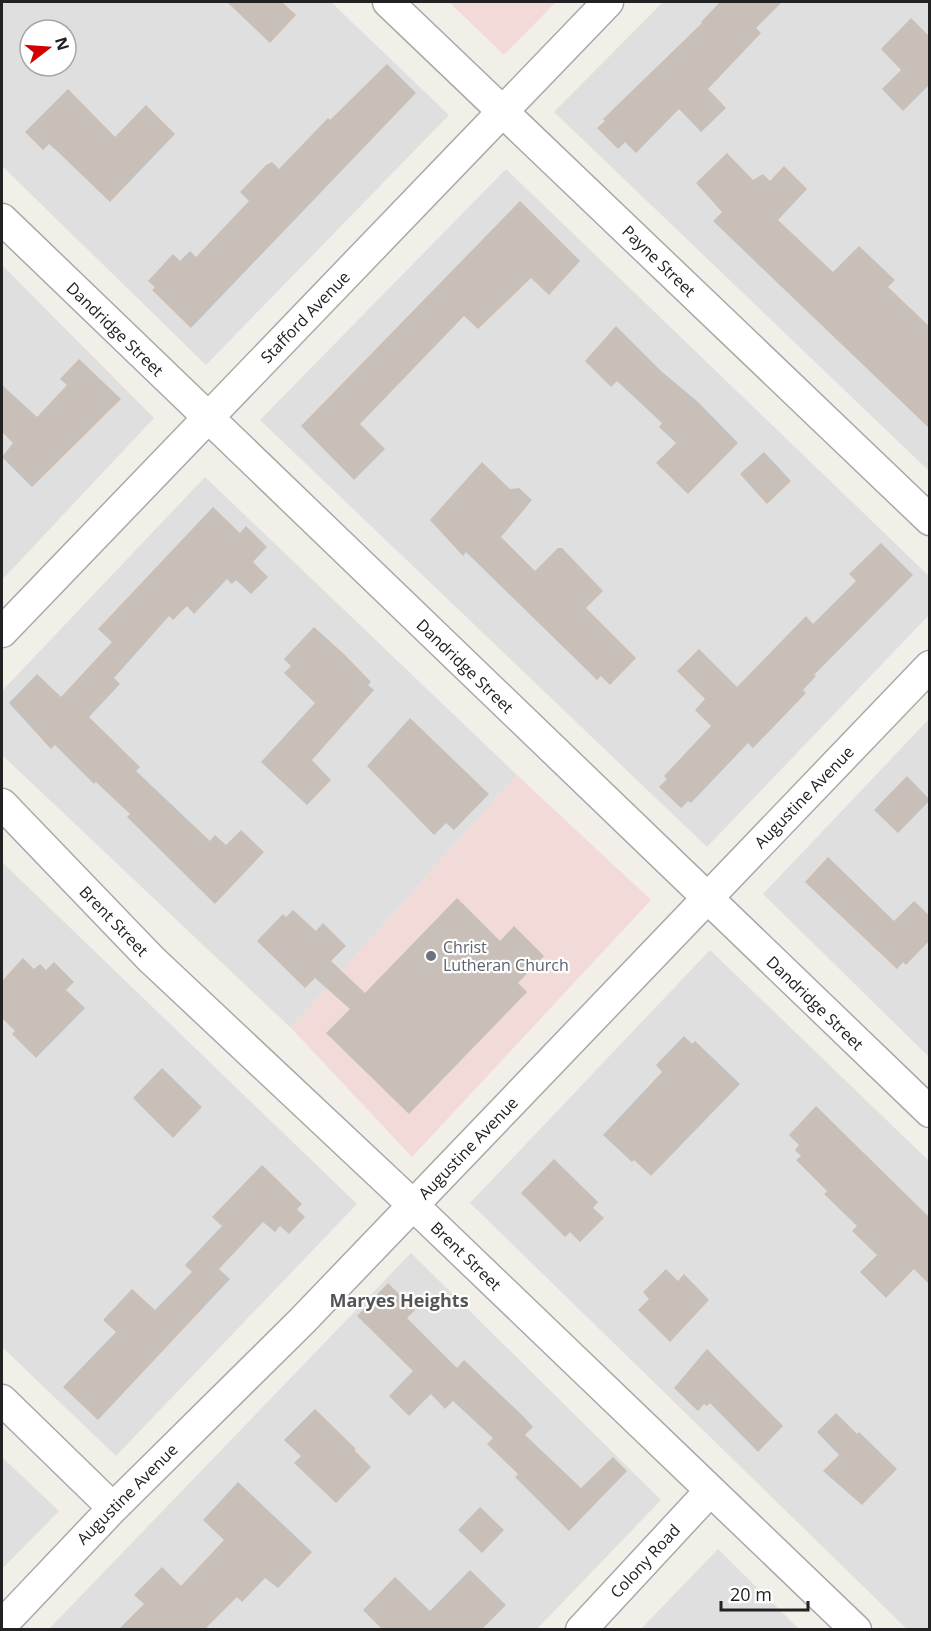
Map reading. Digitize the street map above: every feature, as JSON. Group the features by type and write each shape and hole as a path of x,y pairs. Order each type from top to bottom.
{"street":[{"name":"Payne Street","path":"388,2 930,520"},
{"name":"Stafford Avenue","path":"2,632 608,2"},
{"name":"Dandridge Street","path":"2,219 930,1112"},
{"name":"Augustine Avenue","path":"2,1625 113,1508 302,1321 930,666"},
{"name":"Brent Street","path":"2,804 151,959 413,1205 709,1492 856,1629"},
{"path":"2,1400 113,1508"},
{"name":"Colony Road","path":"581,1629 709,1492"}],"shaded area":[{"path":"2,2 331,2 449,115 206,365 2,166"},
{"path":"449,2 556,2 504,55"},
{"path":"663,2 929,2 929,471 554,112"},
{"path":"506,169 929,576 929,615 707,847 260,420"},
{"path":"2,265 154,418 2,580"},
{"path":"205,477 517,775 291,1028 2,755 2,691"},
{"path":"929,719 929,1057 763,894"},
{"path":"517,775 651,900 412,1157 291,1028"},
{"path":"2,862 357,1204 116,1456 2,1347"},
{"path":"710,950 929,1161 929,1629 907,1629 470,1203"},
{"path":"411,1253 661,1500 537,1629 48,1630"},
{"path":"2,1457 59,1511 2,1569"},
{"path":"718,1549 799,1629 641,1629"}],"building":[{"path":"227,2 282,2 296,15 270,43"},
{"path":"720,2 782,2 756,28 761,33 708,89 726,108 701,132 679,109 636,153 625,142 618,149 597,128 605,121 603,119 702,23"},
{"path":"911,18 930,37 930,84 903,111 882,89 901,70 881,49"},
{"path":"387,64 416,93 191,328 152,290 155,287 148,281 173,254 180,261 190,251 196,257 249,201 240,192 266,165 272,162 279,169 328,118 330,120"},
{"path":"68,89 115,137 146,105 175,134 110,202 49,144 43,150 25,132"},
{"path":"727,153 753,180 763,174 770,181 784,166 807,189 778,220 833,272 859,246 895,280 888,287 930,327 930,429 713,221 722,212 696,183"},
{"path":"520,201 580,261 549,295 531,278 478,329 464,316 360,424 385,449 354,480 301,426"},
{"path":"616,326 661,371 698,402 738,443 688,494 656,463 676,443 659,427 662,423 617,381 611,387 585,361"},
{"path":"79,359 121,399 32,487 2,457 13,443 2,432 2,385 37,417 67,385 60,379"},
{"path":"764,452 791,481 767,504 740,474"},
{"path":"482,462 510,489 519,488 532,500 501,537 535,571 558,548 562,548 603,591 586,608 636,658 610,685 601,676 597,680 466,552 463,556 430,520"},
{"path":"213,507 240,533 246,526 267,547 253,562 268,577 251,594 236,580 232,584 227,579 194,614 187,606 173,620 169,616 114,678 120,684 89,717 140,767 136,771 210,841 215,835 226,845 241,830 264,852 215,904 127,817 130,814 96,782 94,784 55,745 51,749 9,703 37,674 61,697 112,642 98,629"},
{"path":"881,543 913,575 814,675 816,676 803,690 806,693 753,748 748,743 691,803 688,801 681,808 659,787 667,779 664,776 711,726 695,710 705,699 677,671 699,649 737,687 806,616 813,624 856,581 849,574"},
{"path":"314,627 371,682 368,685 374,690 312,760 331,780 307,805 261,762 315,703 284,673 291,666 284,659"},
{"path":"410,718 489,794 454,830 446,823 434,835 367,766"},
{"path":"907,776 930,800 898,833 874,810"},
{"path":"828,857 894,921 914,901 930,916 930,940 906,965 903,962 897,969 805,882"},
{"path":"457,898 500,941 514,926 544,956 518,983 527,992 409,1114 326,1033 350,1009 315,978 305,988 257,941 283,914 286,917 293,910 316,931 323,923 346,946 331,961 365,993"},
{"path":"23,958 34,969 40,964 46,970 54,962 74,982 66,990 85,1008 36,1058 12,1034 15,1031 2,1018 2,981"},
{"path":"684,1036 692,1044 695,1041 740,1084 651,1176 603,1135 662,1072 656,1065"},
{"path":"162,1068 202,1107 173,1138 133,1098"},
{"path":"816,1106 930,1218 930,1285 914,1269 886,1298 860,1272 877,1255 852,1231 857,1226 824,1194 827,1191 796,1160 801,1156 795,1150 799,1145 789,1135"},
{"path":"554,1159 598,1202 593,1208 604,1218 580,1242 570,1232 565,1237 521,1193"},
{"path":"262,1165 302,1204 297,1209 305,1217 289,1234 280,1226 275,1232 263,1222 219,1269 230,1279 98,1420 63,1387 116,1332 103,1320 132,1289 155,1310 192,1272 185,1265 222,1226 212,1217"},
{"path":"666,1269 678,1281 684,1274 709,1300 670,1342 638,1310 649,1299 643,1292"},
{"path":"388,1283 415,1310 407,1318 457,1368 464,1360 523,1416 533,1427 525,1435 581,1488 613,1457 627,1471 569,1531 515,1477 518,1474 487,1444 493,1438 453,1401 445,1409 431,1394 409,1416 389,1396 413,1371 357,1316"},
{"path":"707,1349 783,1426 758,1452 710,1403 707,1406 704,1404 698,1411 674,1388"},
{"path":"315,1409 371,1467 336,1503 294,1463 301,1456 284,1440"},
{"path":"836,1413 897,1469 862,1505 823,1471 839,1455 817,1432"},
{"path":"238,1482 312,1552 278,1588 265,1578 242,1602 237,1597 205,1629 119,1629 144,1604 134,1595 162,1567 181,1586 224,1540 203,1520"},
{"path":"480,1507 504,1530 482,1553 458,1530"},
{"path":"470,1570 506,1605 482,1629 382,1629 363,1610 395,1577 430,1611"}],"place":[{"name":"Christ Lutheran Church","path":"431,956"}],"district":[{"name":"Maryes Heights","path":"399,1300"}]}
